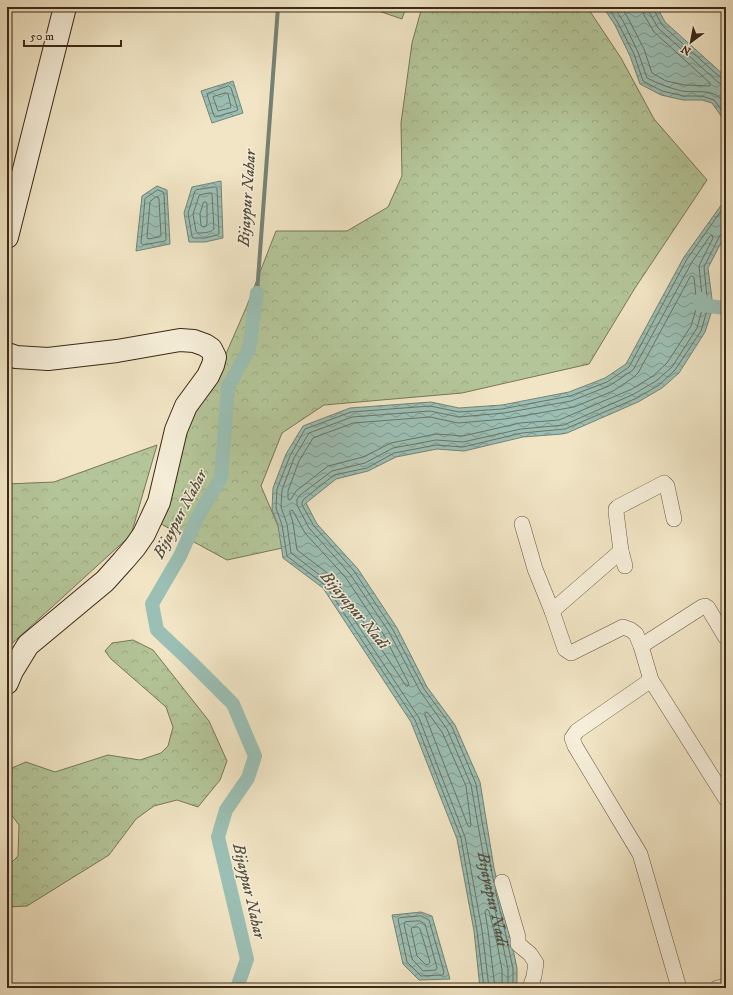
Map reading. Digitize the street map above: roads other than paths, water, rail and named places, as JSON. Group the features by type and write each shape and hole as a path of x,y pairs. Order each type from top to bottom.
{"main road":[{"path":"7,237 65,7"},
{"path":"7,354 16,357 48,359 117,351 180,340 194,341 205,345 215,357 208,376 186,406 176,430 159,502 144,534 135,547 105,580 28,645 12,671 7,683"}],"street":[{"path":"625,566 620,551 616,512 618,507 664,483 667,486 674,519"},
{"path":"522,524 535,570 565,650 571,653 623,627 636,634 651,680 726,798"},
{"path":"552,612 620,551"},
{"path":"641,646 705,606 708,608 726,638"},
{"path":"651,680 577,731 572,738 575,746 640,854 679,988"},
{"path":"502,882 518,937 518,944 530,954 536,963 530,988"},
{"path":"717,988 726,986"}],"water":[{"path":"603,7 657,7 665,22 726,77 726,123 712,103 702,100 683,100 661,95 640,84 630,56 615,25"},
{"path":"233,81 243,113 212,123 201,91"},
{"path":"221,181 223,238 205,242 189,242 184,213 192,187"},
{"path":"157,186 167,190 170,244 136,251 142,196"},
{"name":"Bijayapur Nadi","path":"726,193 726,235 708,268 713,307 705,332 679,373 662,388 638,402 567,433 523,437 464,451 437,449 396,457 368,471 336,479 306,503 317,524 358,569 397,628 427,687 455,725 480,782 494,868 517,968 517,988 480,988 474,931 457,839 411,722 323,588 283,558 278,526 272,509 273,488 286,454 303,426 350,408 431,402 459,408 502,405 569,392 605,378 626,364 684,257 722,204"},
{"path":"421,912 432,916 450,979 419,980 403,964 392,915"}],"waterway":[{"name":"Bijaypur Nahar","path":"257,293 278,7"},
{"name":"Bijaypur Nahar","path":"237,988 247,959 218,837 226,810 248,778 255,756 233,704 157,630 152,604 180,556 198,516 221,478 228,387 249,349 257,293"},
{"path":"701,299 700,305 726,308"}]}
